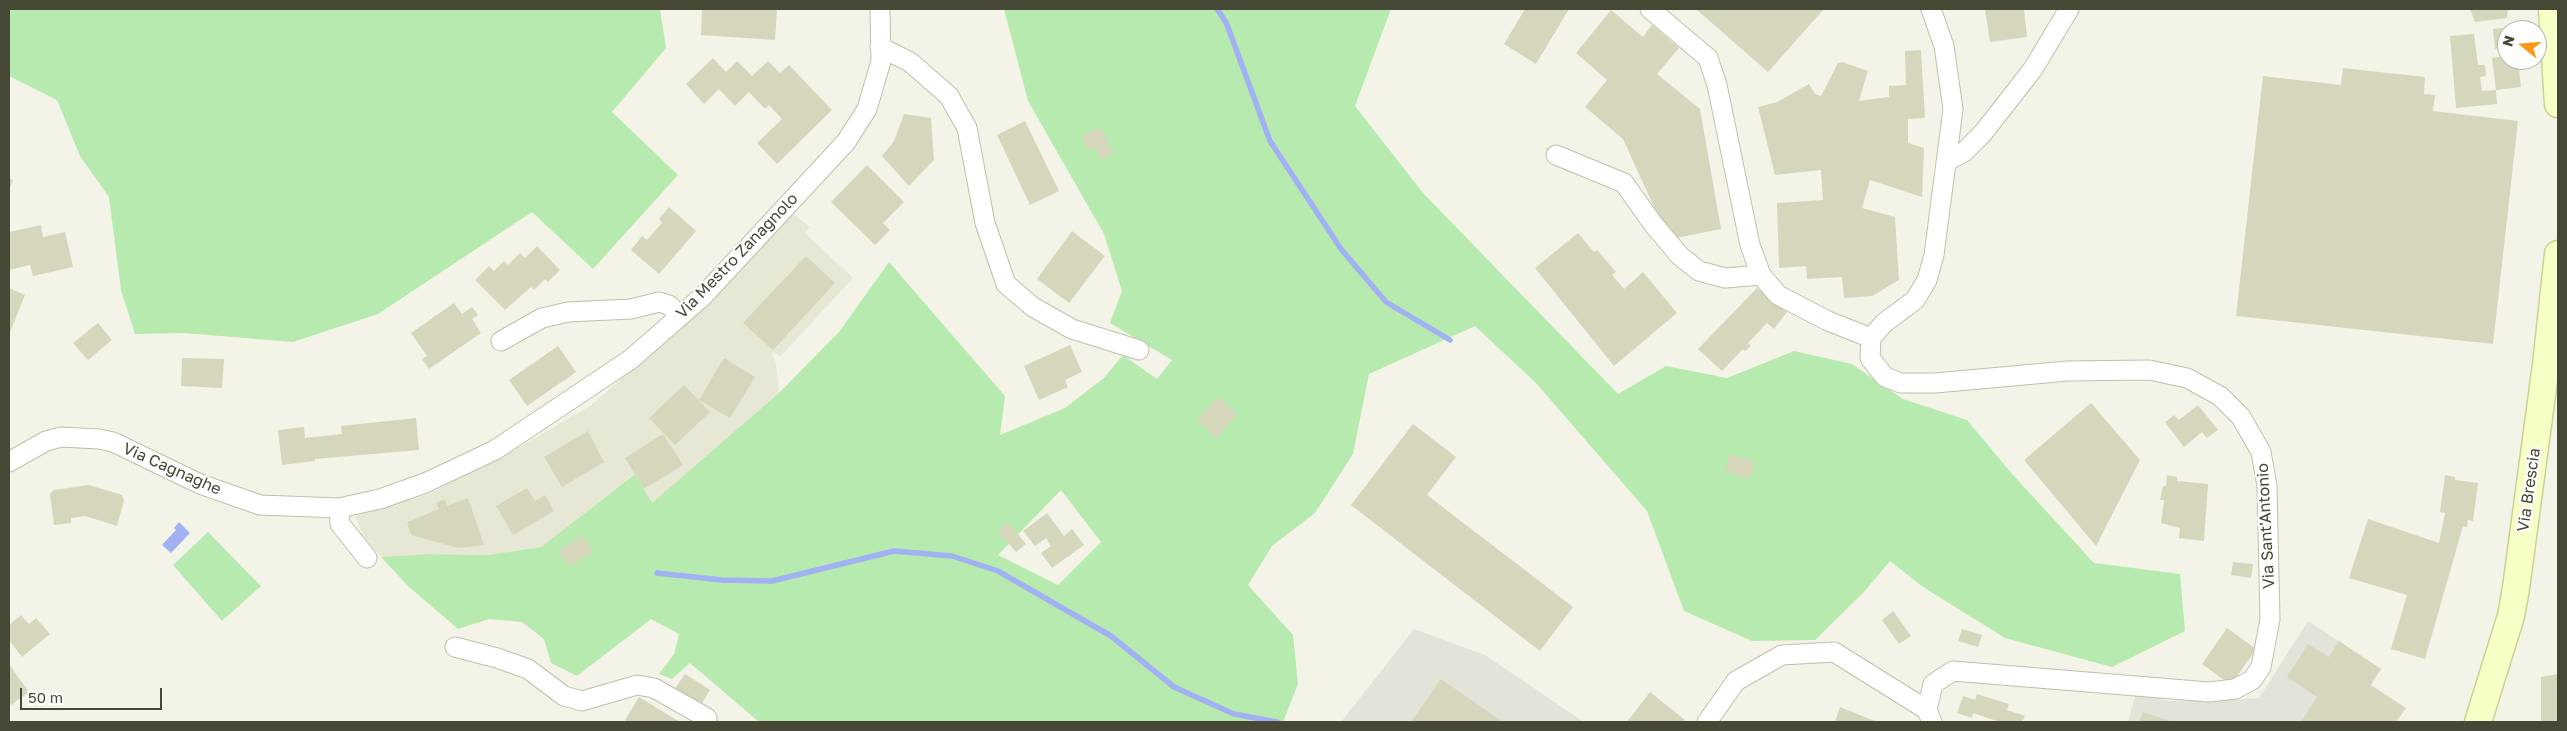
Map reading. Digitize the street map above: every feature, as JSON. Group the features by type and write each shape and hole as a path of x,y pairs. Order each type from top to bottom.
{"main road":[{"path":"2552,9 2558,104"},
{"name":"Via Brescia","path":"2478,722 2511,616 2516,588 2546,365 2558,254"}],"street":[{"name":"Via Mestro Zanagnolo","path":"339,508 380,499 425,483 496,450 631,359 703,296 846,142 867,109 881,61 880,9"},
{"path":"1650,9 1708,58 1717,85 1750,245 1761,275 1778,295 1828,321 1871,338 1884,323 1916,300 1927,280 1934,255 1953,109 1944,46 1931,9"},
{"path":"1947,160 1964,152 1983,133 2033,69 2069,9"},
{"path":"880,47 910,62 950,96 967,128 985,223 1006,284 1033,308 1072,329 1139,350"},
{"path":"1556,155 1624,183 1653,224 1680,256 1698,271 1725,278 1761,275"},
{"path":"502,342 542,318 568,312 632,309 659,302 669,306 680,316"},
{"name":"Via Sant'Antonio","path":"1871,338 1870,358 1885,377 1902,383 1935,383 2068,371 2149,370 2187,378 2220,396 2242,417 2261,452 2267,486 2270,619 2261,667 2252,680 2235,689 2209,692 1953,670 1933,684 1930,716"},
{"name":"Via Cagnaghe","path":"9,462 46,442 62,437 100,439 113,442 200,484 260,505 339,508"},
{"path":"339,508 340,524 367,558"},
{"path":"455,647 497,658 528,669 564,696 582,701 637,685 654,688 707,718"},
{"path":"1707,722 1736,681 1782,654 1834,652 1930,716"}],"shaded area":[{"path":"793,214 810,227 805,233 853,278 780,357 772,351 776,364 779,393 652,504 634,474 541,547 488,555 428,554 381,557 362,534 355,516 429,494 523,445 590,406 703,308"},
{"path":"2308,621 2381,669 2371,685 2406,708 2396,722 2128,722 2136,692 2168,701 2259,698"},
{"path":"1414,629 1485,655 1584,722 1341,722"}],"green space":[{"path":"9,9 660,9 666,48 612,112 678,175 593,269 532,212 378,314 293,342 184,333 135,334 121,290 109,197 80,156 57,100 9,76"},
{"path":"1004,9 1391,9 1355,106 1423,193 1618,394 1666,366 1727,378 1794,351 1852,364 1903,399 1967,420 2012,474 2094,563 2180,574 2185,631 2112,667 2005,638 1923,587 1890,561 1863,593 1815,640 1752,641 1684,611 1647,511 1536,383 1475,326 1369,374 1353,454 1315,513 1272,546 1248,585 1293,635 1298,684 1283,722 759,722 690,663 672,679 659,674 674,654 679,634 651,619 577,676 551,663 544,639 522,622 489,619 458,629 408,586 381,557 428,554 488,555 541,547 635,474 652,503 779,393 839,332 889,262 1005,396 1000,435 1065,408 1104,378 1123,355 1157,379 1172,360 1110,323 1122,291 1104,234 1028,101","holes":["1061,490 1101,542 1058,585 998,555"]},
{"path":"208,532 261,586 222,621 173,565"}],"water":[{"path":"179,522 190,533 171,553 162,545 176,530 174,528"}],"building":[{"path":"702,9 777,9 775,40 701,35"},
{"path":"1525,9 1569,9 1536,64 1504,44"},
{"path":"1696,9 1824,9 1768,72"},
{"path":"1985,9 2024,9 2027,37 1990,42"},
{"path":"2470,9 2508,9 2507,18 2475,22"},
{"path":"1611,10 1643,37 1652,25 1679,48 1657,74 1700,109 1721,229 1676,238 1659,218 1623,139 1585,107 1607,80 1576,53"},
{"path":"2493,29 2497,29 2497,49 2495,49"},
{"path":"2474,34 2478,65 2485,65 2486,76 2480,77 2482,91 2496,90 2497,104 2456,108 2450,36"},
{"path":"1921,50 1925,118 1908,119 1908,143 1924,148 1922,197 1870,180 1862,208 1895,217 1899,280 1872,296 1844,298 1842,277 1807,279 1806,266 1779,268 1777,203 1823,200 1821,170 1775,175 1758,107 1777,102 1809,84 1815,94 1821,96 1838,63 1842,62 1868,71 1859,101 1889,97 1889,86 1906,85 1905,51"},
{"path":"2497,57 2497,70 2519,70 2521,87 2496,90 2492,58"},
{"path":"713,58 726,72 737,61 752,76 768,61 780,73 789,65 832,110 777,164 757,143 782,119 769,105 765,109 749,92 735,106 719,89 704,104 686,84"},
{"path":"2343,68 2425,77 2424,94 2435,95 2433,111 2518,121 2493,344 2236,316 2263,76 2341,85"},
{"path":"904,114 931,118 934,160 909,186 882,156 894,141"},
{"path":"1025,121 1059,191 1030,205 997,135"},
{"path":"1101,127 1113,154 1101,160 1095,147 1088,150 1081,136"},
{"path":"867,165 904,202 883,223 890,230 875,245 831,202"},
{"path":"9,178 13,180 9,191"},
{"path":"669,207 696,231 659,274 631,250 642,236 647,240 662,223 659,219"},
{"path":"41,225 43,237 65,232 73,267 33,276 30,265 9,270 9,232"},
{"path":"1072,231 1105,256 1069,303 1037,279"},
{"path":"1578,233 1594,252 1597,250 1616,272 1612,275 1624,289 1643,272 1677,313 1614,366 1535,268"},
{"path":"537,246 560,270 548,282 545,279 534,290 531,287 505,310 475,280 489,266 494,271 504,261 508,265 520,253 525,258"},
{"path":"806,256 835,283 773,350 743,323"},
{"path":"9,288 25,295 9,335"},
{"path":"1757,288 1787,312 1774,329 1767,323 1748,343 1751,346 1745,351 1743,349 1722,371 1698,349"},
{"path":"454,303 462,314 472,307 478,315 472,319 481,333 429,369 422,359 427,356 411,333"},
{"path":"98,323 112,340 88,360 73,343"},
{"path":"1070,345 1082,372 1065,380 1068,387 1039,400 1024,366"},
{"path":"558,346 576,372 527,406 509,380"},
{"path":"182,358 224,359 222,388 181,386"},
{"path":"724,358 755,377 730,418 699,400"},
{"path":"684,385 710,412 675,445 649,418"},
{"path":"1218,397 1237,415 1216,438 1197,420"},
{"path":"2091,403 2140,460 2096,546 2024,460"},
{"path":"2198,405 2218,430 2207,438 2202,432 2184,447 2165,422 2174,415 2179,420"},
{"path":"416,418 419,450 315,459 315,461 282,465 278,430 304,427 305,438 342,434 341,426"},
{"path":"1413,424 1456,457 1427,495 1573,607 1540,651 1351,505"},
{"path":"588,431 604,462 562,487 544,457"},
{"path":"663,434 683,465 644,489 625,458"},
{"path":"1730,454 1755,462 1750,479 1724,471"},
{"path":"2167,475 2177,477 2177,481 2208,484 2204,541 2179,538 2180,528 2161,523 2164,500 2160,500 2163,486 2166,486"},
{"path":"2445,475 2455,477 2455,480 2478,483 2473,521 2468,520 2467,527 2463,526 2425,659 2391,649 2407,595 2349,578 2368,519 2439,543 2445,513 2440,512"},
{"path":"89,485 122,495 124,500 117,526 85,516 71,518 71,523 54,525 50,494 54,490"},
{"path":"527,488 535,501 545,495 554,511 513,535 496,506"},
{"path":"468,498 484,545 458,548 411,535 407,522 439,509 436,503 445,499 447,506"},
{"path":"1047,513 1064,536 1072,529 1084,545 1052,568 1041,553 1051,546 1046,538 1035,546 1023,531"},
{"path":"1008,522 1026,544 1016,552 998,531"},
{"path":"583,535 593,552 569,567 558,551"},
{"path":"2233,562 2253,564 2251,578 2231,575"},
{"path":"1893,611 1911,636 1899,644 1882,620"},
{"path":"21,615 29,624 36,618 50,634 22,657 9,640 9,625"},
{"path":"2227,628 2256,649 2231,685 2202,664"},
{"path":"1962,629 1982,635 1978,647 1958,641"},
{"path":"2339,641 2381,669 2370,685 2406,708 2396,722 2301,722 2317,697 2287,677 2308,644 2329,657"},
{"path":"9,664 29,692 11,705 9,701"},
{"path":"685,674 710,690 700,707 674,690"},
{"path":"2558,674 2558,722 2541,722 2541,677"},
{"path":"1441,679 1503,722 1411,722"},
{"path":"1650,692 1685,720 1683,722 1627,722"},
{"path":"1977,694 2009,704 2007,710 2025,716 2022,722 2000,722 1973,713 1972,718 1957,713 1963,696 1975,700"},
{"path":"639,697 680,722 624,722"},
{"path":"1840,707 1877,722 1835,722"},
{"path":"2143,712 2173,722 2139,722"}],"waterway":[{"path":"1217,9 1226,22 1270,141 1341,249 1386,302 1450,340"},
{"path":"657,573 722,580 772,581 894,551 952,556 998,571 1111,636 1174,687 1234,714 1277,722"}]}
